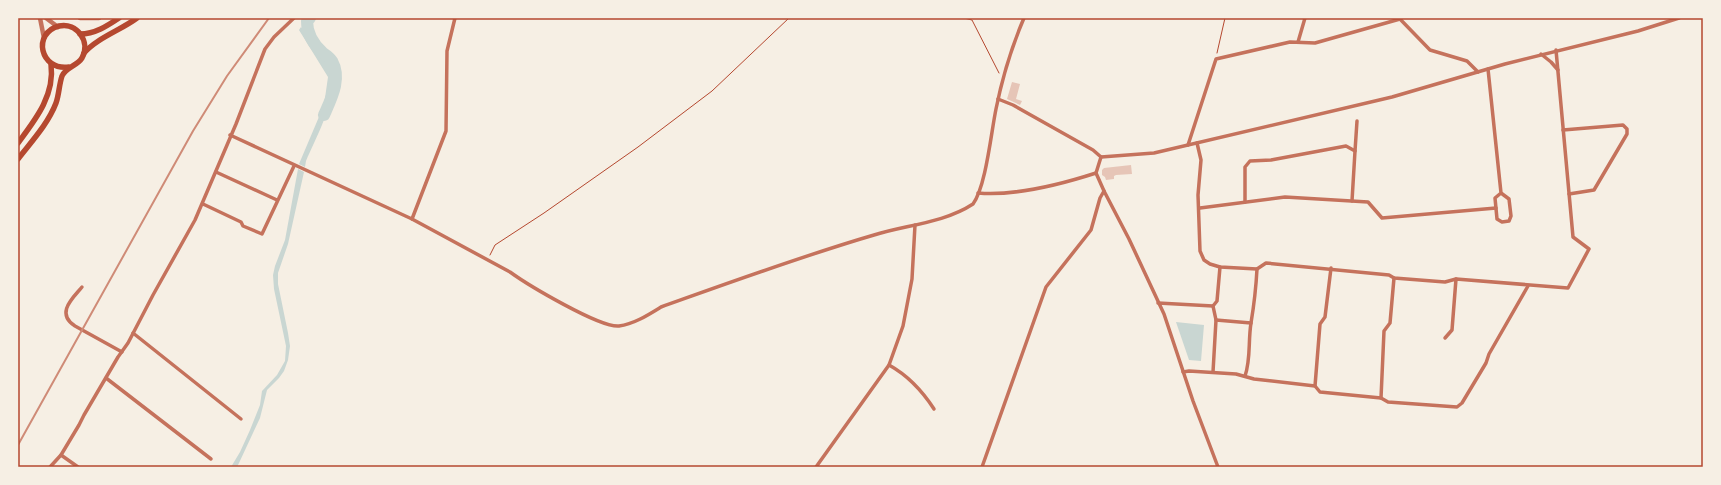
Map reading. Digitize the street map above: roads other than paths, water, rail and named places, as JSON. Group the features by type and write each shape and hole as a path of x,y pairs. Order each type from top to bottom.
{"main road":[{"path":"80,34 94,32 106,27 119,18"},
{"path":"50,64 63,68 69,67 79,61 91,46 137,18"},
{"path":"18,143 45,103 49,92 50,64 44,55 42,44 44,39 50,31 58,26 72,28 80,34 84,43 84,53"},
{"path":"18,159 48,118 56,103 63,75 69,67"}],"street":[{"path":"40,18 44,39"},
{"path":"46,18 58,26"},
{"path":"80,18 99,18"},
{"path":"50,467 60,455 79,426 84,415 133,334 203,204 265,48 294,18"},
{"path":"412,219 446,131 447,51 455,18"},
{"path":"230,135 412,219 587,316 609,326 619,326 639,320 661,307 813,254 875,234 946,216 967,208 973,204 978,193 998,99 1024,18"},
{"path":"1298,42 1305,18"},
{"path":"998,99 1031,115 1093,150 1101,157 1154,153 1392,97 1556,50 1638,31 1679,18"},
{"path":"1188,145 1216,59 1283,44 1298,42 1305,44 1314,43 1400,19 1430,50 1467,61 1478,72"},
{"path":"1197,143 1202,160 1198,195 1200,208 1200,251 1204,260 1210,264 1220,267 1257,270 1266,263 1389,274 1394,278 1445,282 1456,279 1528,286 1568,288 1589,249 1573,237 1556,50"},
{"path":"1542,54 1552,62 1559,71"},
{"path":"1488,69 1501,193"},
{"path":"1352,201 1357,121"},
{"path":"1563,130 1623,125 1627,129 1627,134 1594,190 1569,194"},
{"path":"1245,202 1245,166 1250,161 1271,160 1346,146 1355,151"},
{"path":"1101,157 1096,173 1164,314 1210,450 1218,467"},
{"path":"203,204 241,222 243,226 262,234 285,184 296,166"},
{"path":"216,172 277,200"},
{"path":"978,193 1005,193 1079,179 1096,173"},
{"path":"982,467 1046,287 1091,230 1100,198 1104,191"},
{"path":"1501,193 1509,198 1511,216 1509,221 1502,222 1497,219 1495,198 1501,193"},
{"path":"1200,208 1285,197 1368,202 1382,218 1496,208"},
{"path":"816,467 889,365 905,318 912,279 915,225"},
{"path":"1213,372 1216,320 1213,306 1217,300 1220,267"},
{"path":"1315,386 1320,324 1325,317 1330,268"},
{"path":"1246,376 1248,368 1251,323 1254,311 1257,270"},
{"path":"1381,398 1384,331 1390,323 1394,278"},
{"path":"1445,338 1452,330 1456,279"},
{"path":"1183,372 1213,372 1246,376 1254,379 1315,386 1320,392 1381,398 1388,402 1457,407 1462,403 1486,363 1489,354 1528,286"},
{"path":"82,287 66,307 69,321 72,325 122,352"},
{"path":"1158,303 1213,306"},
{"path":"1216,320 1251,323"},
{"path":"133,334 241,419"},
{"path":"889,365 926,396 934,409"},
{"path":"106,378 211,459"},
{"path":"60,455 78,467"}],"waterway":[{"path":"310,18 307,21 307,26 311,38 319,50 332,61 335,68 336,82 324,115"}],"railway":[{"path":"18,445 193,131 227,76 269,18"}]}
